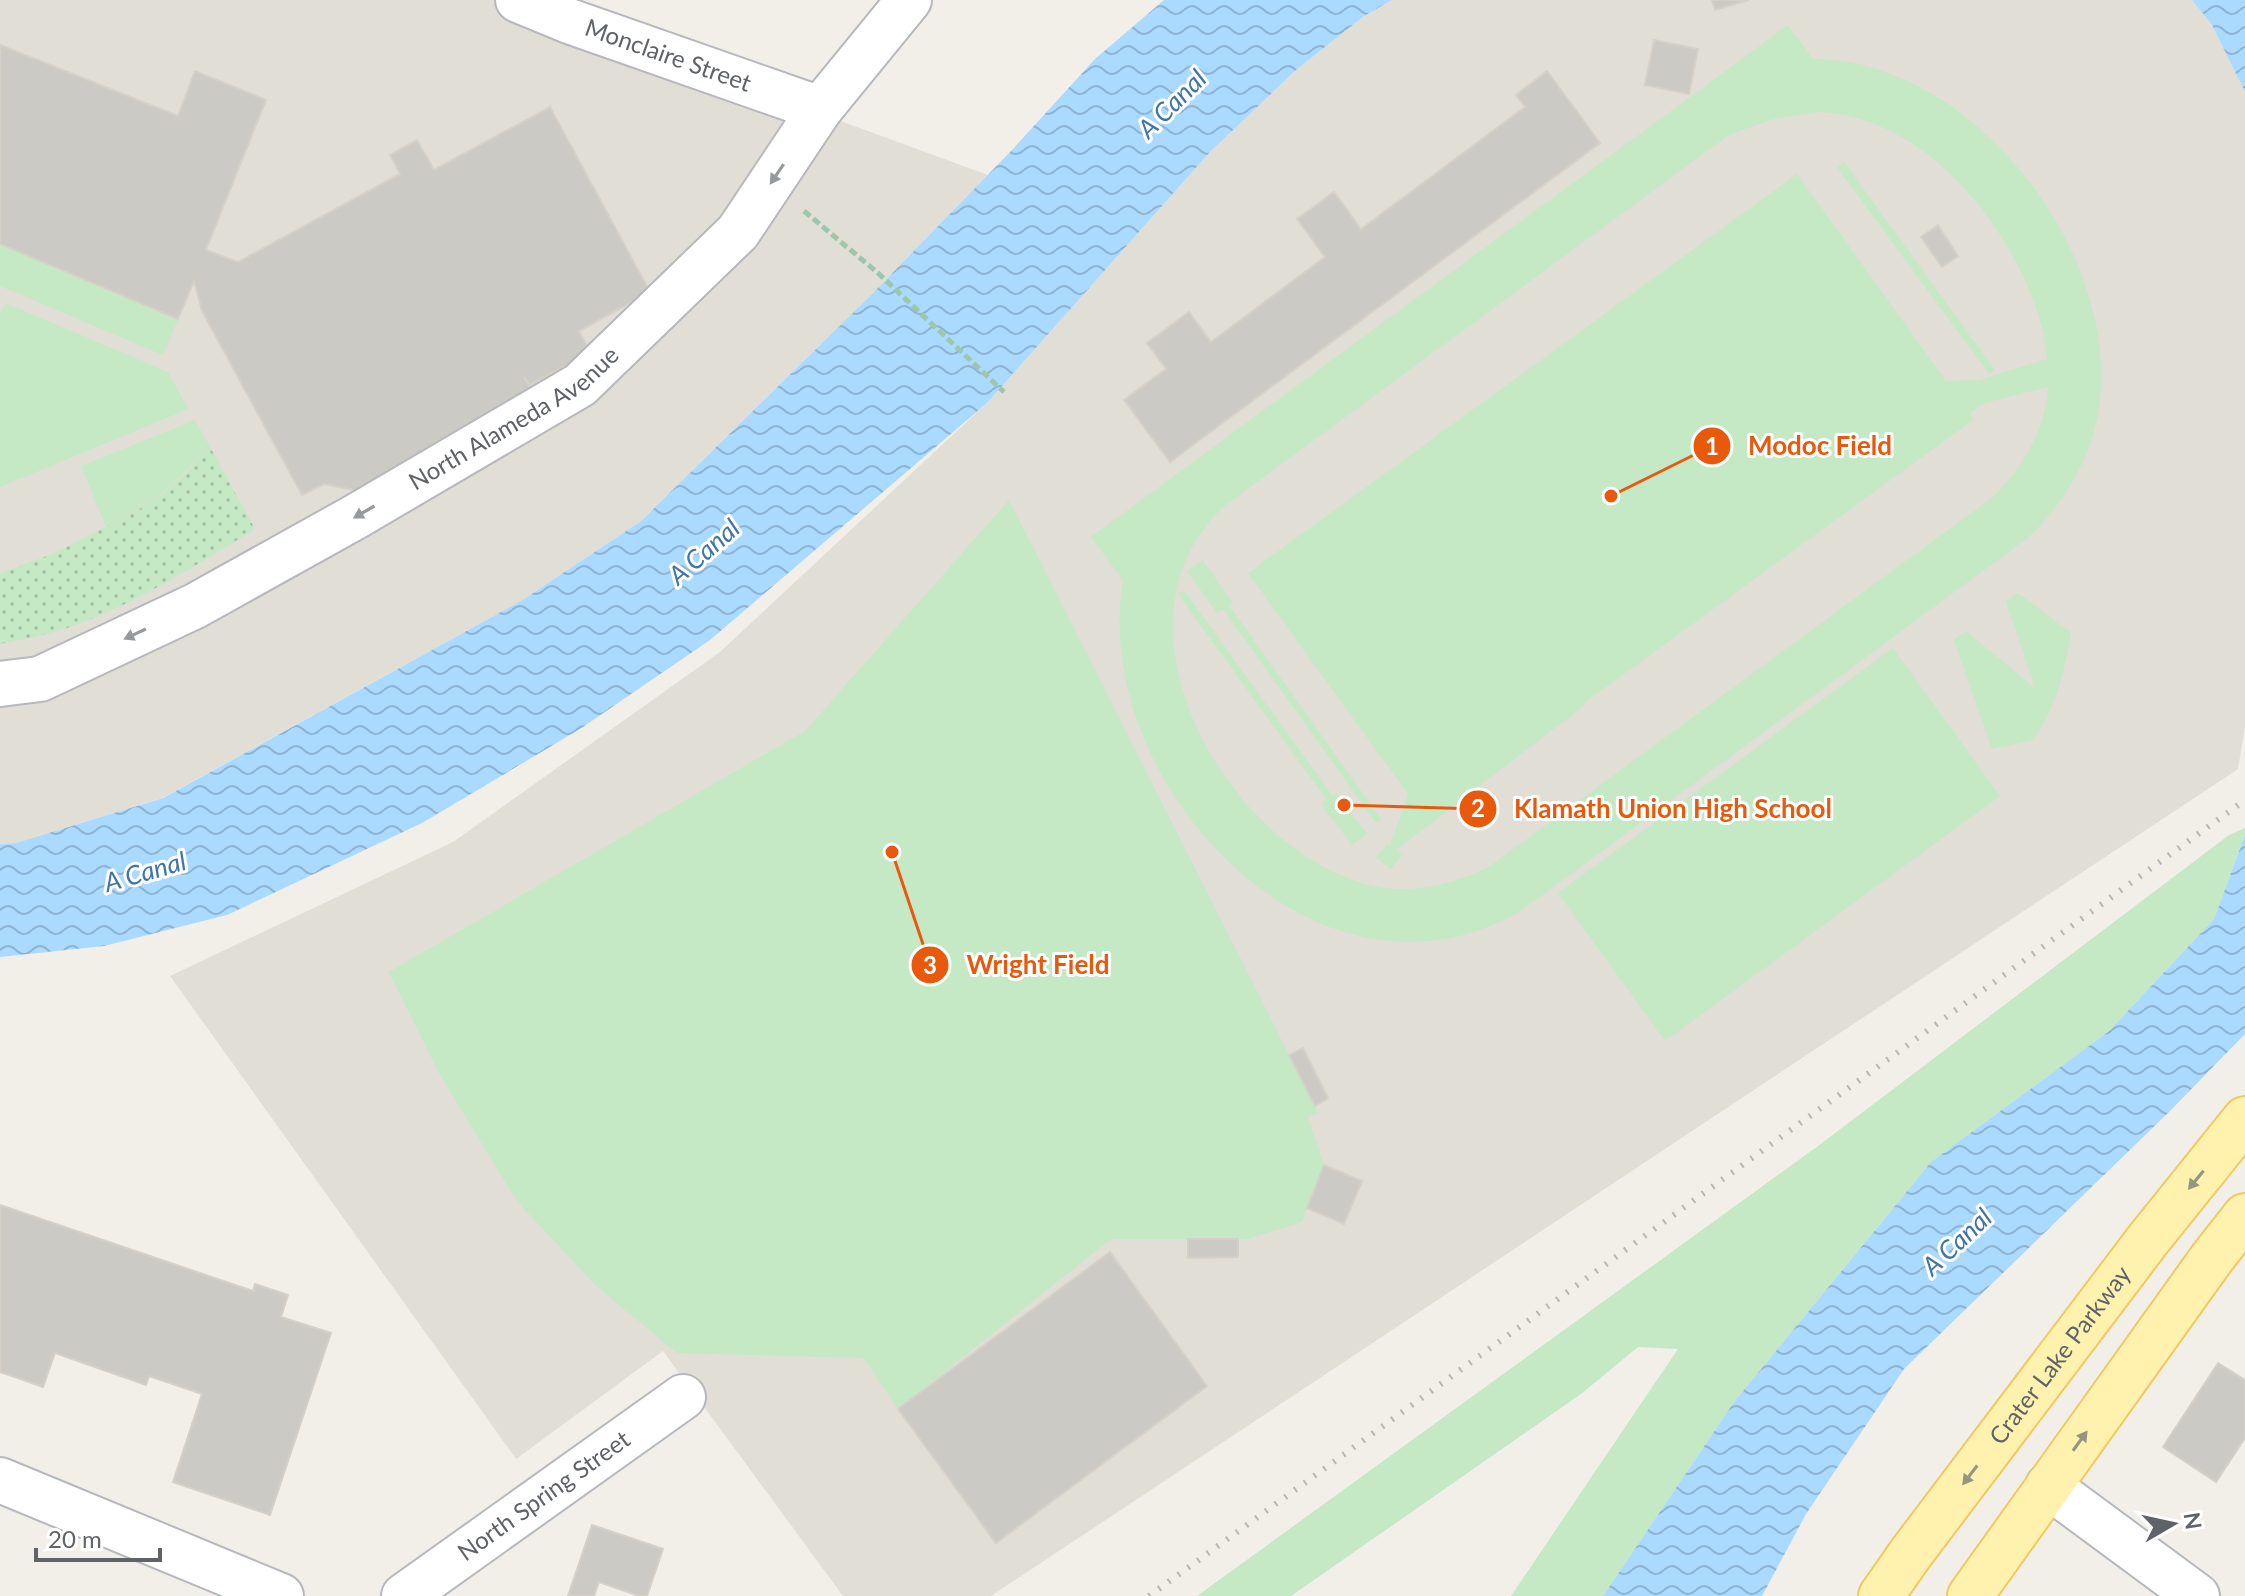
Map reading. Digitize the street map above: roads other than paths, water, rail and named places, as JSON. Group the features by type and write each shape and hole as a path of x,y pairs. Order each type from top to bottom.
{"main road":[{"name":"Crater Lake Parkway","path":"1881,1596 2147,1241 2245,1119"},
{"path":"1970,1596 2245,1216"}],"street":[{"name":"Monclaire Street","path":"518,0 569,21 820,109"},
{"name":"North Alameda Avenue","path":"0,684 40,679 195,606 355,517 580,385 738,232 820,109 909,0"},
{"name":"North Spring Street","path":"404,1596 683,1397"},
{"path":"0,1480 281,1596"},
{"path":"2048,1486 2197,1596"}],"water":[{"name":"A Canal","path":"1164,0 1392,0 1364,16 1296,70 1210,152 987,403 710,640 580,729 422,823 227,915 104,946 0,957 0,844 16,843 163,798 521,601 641,521 873,293 1012,150 1095,59"},
{"path":"2192,0 2245,0 2245,92 2212,25"},
{"name":"A Canal","path":"2245,835 2245,1034 1904,1369 1806,1514 1762,1596 1603,1596 1734,1402 1931,1162 2108,1032 2214,919"}],"railway":[{"path":"1149,1596 2245,800"}],"place":[{"name":"Modoc Field","path":"1611,496"},
{"name":"Klamath Union High School","path":"1344,805"},
{"name":"Wright Field","path":"892,852"}]}
